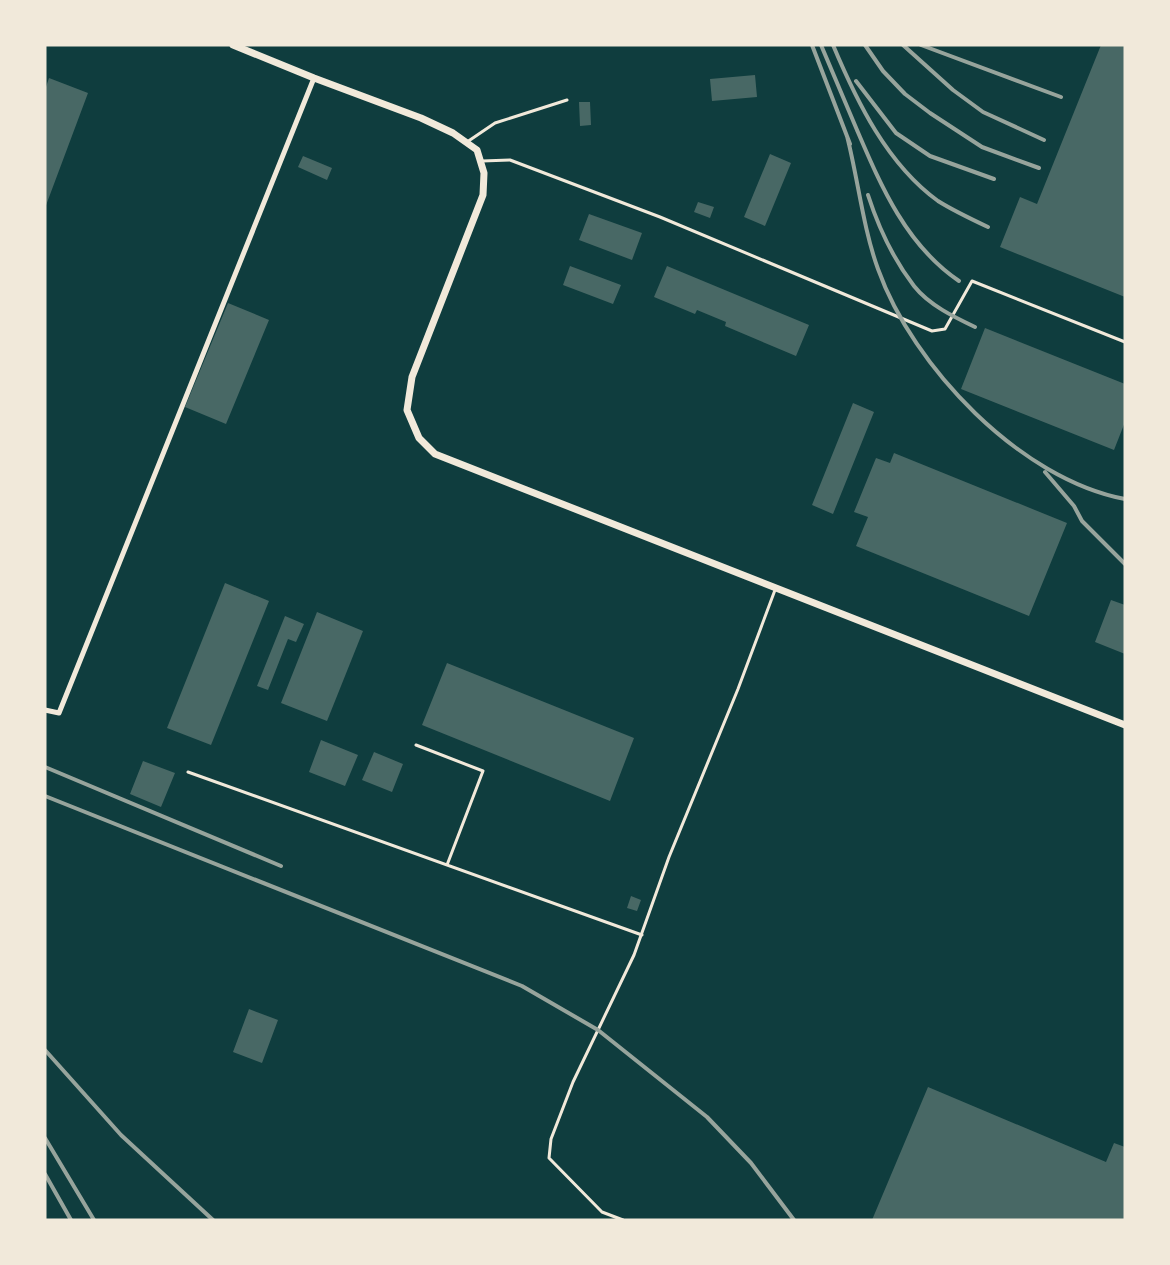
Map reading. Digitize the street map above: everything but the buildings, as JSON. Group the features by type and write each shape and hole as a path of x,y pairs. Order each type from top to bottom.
{"street":[{"path":"233,45 421,118 453,133 477,150 484,173 483,195 412,377 407,410 419,438 435,454 1125,725"},
{"path":"45,710 59,713 314,78"}],"lane":[{"path":"466,143 495,123 567,99"},
{"path":"480,162 510,160 660,217 932,331 945,329 972,281 1125,342"},
{"path":"623,1220 602,1212 549,1158 551,1139 573,1082 634,955 669,857 738,689 776,588"},
{"path":"416,745 483,771 447,865"},
{"path":"188,772 642,935"}],"railway":[{"path":"812,45 850,144"},
{"path":"821,45 857,130 897,213 924,250 959,281"},
{"path":"833,45 863,110 903,169 938,201 988,227"},
{"path":"865,45 883,71 905,94 930,113 982,147 1039,168"},
{"path":"903,45 953,90 983,112 1044,140"},
{"path":"921,45 1061,97"},
{"path":"856,81 896,133 930,156 994,179"},
{"path":"847,136 868,237 878,269 894,306 944,380 975,413 1010,443 1047,468 1086,487 1125,499"},
{"path":"868,195 887,242 914,286 934,305 975,327"},
{"path":"1045,472 1074,506 1082,521 1125,564"},
{"path":"45,767 281,866"},
{"path":"45,796 522,986 598,1030 707,1117 751,1163 794,1220"},
{"path":"45,1050 121,1135 213,1220"},
{"path":"45,1138 94,1220"},
{"path":"45,1174 71,1220"}]}
